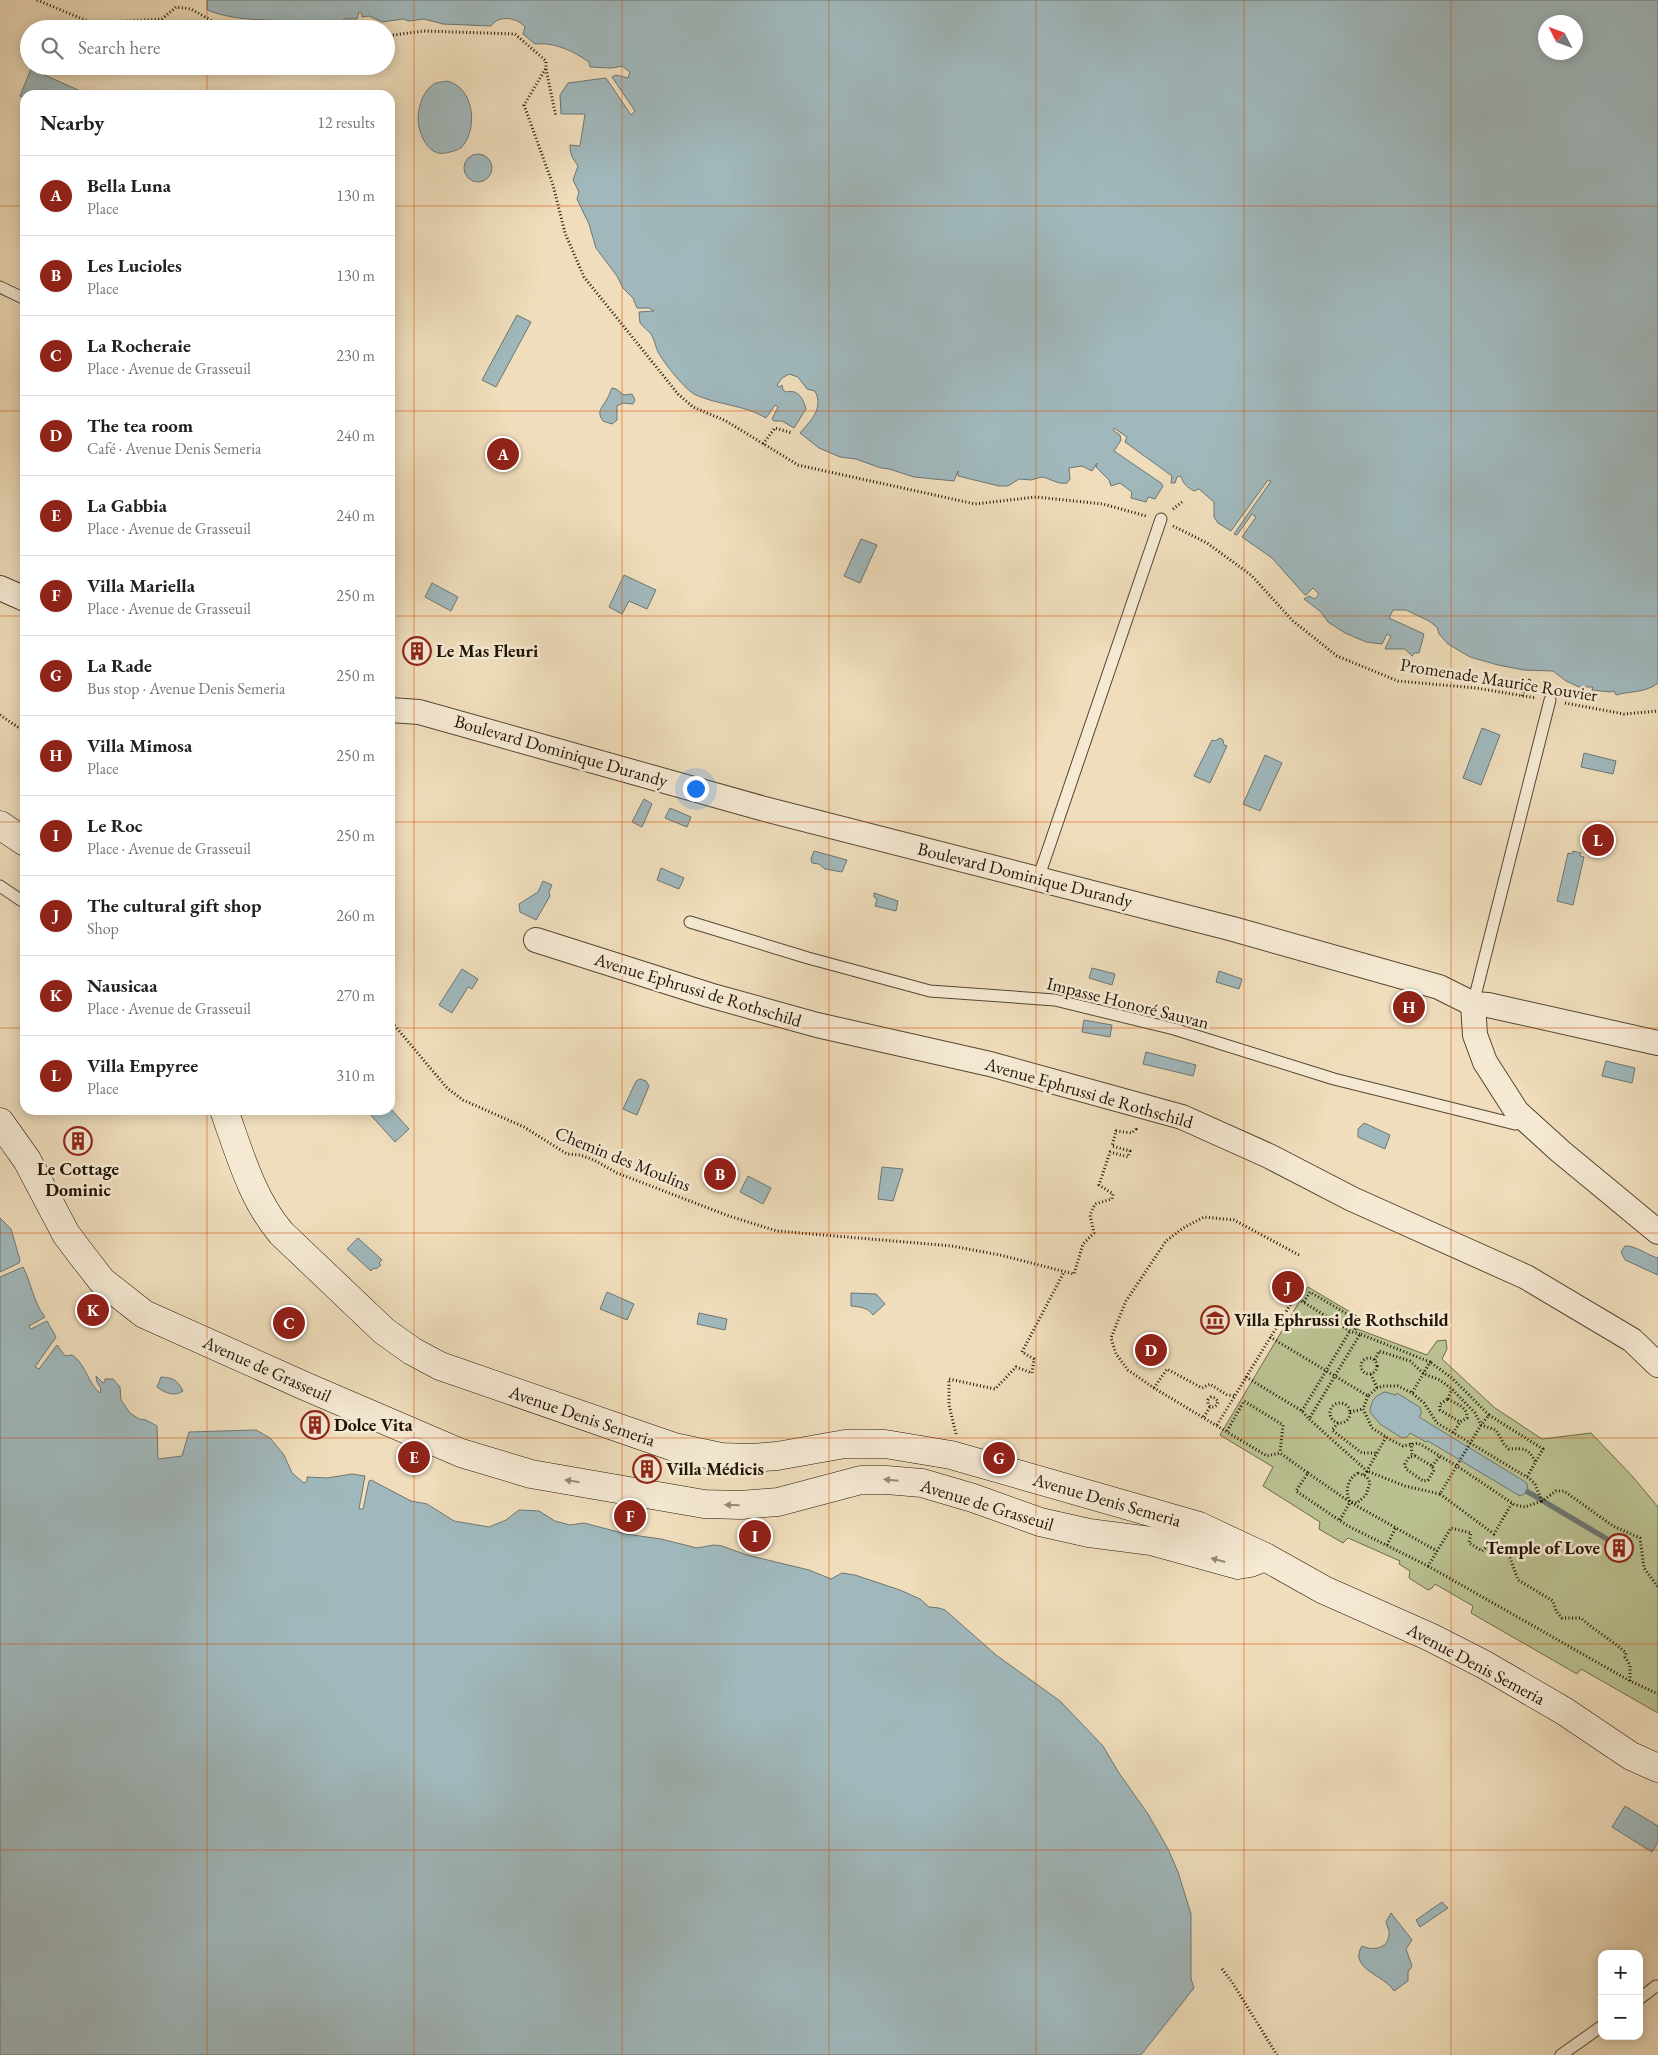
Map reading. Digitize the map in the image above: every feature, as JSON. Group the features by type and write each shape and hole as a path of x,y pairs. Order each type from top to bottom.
{"main road":[{"path":"0,825 20,839"},
{"name":"Avenue Denis Semeria","path":"226,1115 252,1184 269,1219 281,1233 384,1331 412,1351 440,1366 674,1447 721,1457 777,1456 865,1442 885,1444 951,1454 1199,1526 1265,1557 1324,1590 1430,1637 1485,1665 1564,1711 1631,1756 1658,1768"},
{"name":"Avenue de Grasseuil","path":"0,1122 27,1160 66,1234 81,1254 102,1281 144,1314 461,1453 531,1474 704,1504 741,1505 778,1502 861,1480 922,1483 973,1498 1040,1522 1089,1533 1151,1541 1238,1565 1265,1557"}],"street":[{"path":"0,588 20,597"},
{"name":"Boulevard Dominique Durandy","path":"395,710 419,712 761,808 1233,929 1439,987 1473,1004 1488,1005 1658,1043"},
{"name":"Avenue Ephrussi de Rothschild","path":"536,940 709,995 817,1025 990,1064 1127,1100 1182,1117 1269,1156 1352,1199 1526,1277 1632,1340 1658,1365"},
{"path":"1473,1004 1476,1035 1485,1062 1504,1095 1517,1112 1560,1151 1658,1232"}],"lane":[{"path":"0,287 20,297"},
{"path":"1038,879 1161,520"},
{"path":"1473,1004 1550,700"},
{"path":"0,886 20,900"},
{"name":"Impasse Honoré Sauvan","path":"690,922 808,958 930,991 1055,1000 1174,1029 1334,1079 1515,1124 1526,1120"},
{"path":"1643,1996 1656,1986"},
{"path":"1561,2055 1598,2029"}],"path":[{"path":"37,0 85,20"},
{"path":"144,20 162,19 176,7 191,8 211,20"},
{"path":"395,35 424,31 515,34 546,61 556,117"},
{"name":"Promenade Maurice Rouvier","path":"546,68 524,105 553,185 565,233 584,277 678,394 693,407 726,420 798,465 975,504 1036,497 1103,504 1161,520 1207,543 1251,575 1293,621 1337,656 1398,681 1476,688 1624,714 1658,711"},
{"path":"763,444 775,428 792,433"},
{"path":"1522,696 1530,680"},
{"path":"0,715 20,729"},
{"name":"Chemin des Moulins","path":"395,1026 446,1088 463,1100 524,1127 567,1154 580,1154 617,1173 666,1192 777,1231 952,1246 1000,1255 1064,1272"},
{"path":"964,1437 956,1434 949,1405 949,1380 995,1389 1016,1367 1032,1373 1034,1359 1022,1352 1064,1272 1074,1274 1083,1244 1094,1233 1090,1216 1095,1204 1112,1199 1113,1194 1099,1186 1110,1152 1128,1157 1130,1151 1112,1146 1116,1131 1132,1133 1136,1129 1120,1118 1127,1100"},
{"path":"1298,1255 1234,1220 1204,1217 1183,1228 1166,1241 1126,1301 1111,1338 1116,1354 1128,1370 1154,1388 1267,1456 1280,1453 1350,1502 1437,1551"},
{"path":"1302,1411 1359,1320 1310,1292 1304,1302"},
{"path":"1217,1425 1295,1297 1352,1332 1430,1362 1452,1378 1489,1415 1543,1449 1527,1477"},
{"path":"1309,1419 1360,1334"},
{"path":"1270,1337 1368,1396"},
{"path":"1371,1374 1377,1368 1375,1360 1379,1351 1410,1360 1424,1374 1440,1380 1452,1389 1475,1413 1481,1425 1496,1430 1509,1449 1521,1447 1536,1462"},
{"path":"1371,1374 1363,1372 1360,1364 1368,1357 1375,1360"},
{"path":"1412,1394 1430,1362"},
{"path":"1154,1388 1167,1370 1202,1388 1210,1384 1226,1395 1234,1396"},
{"path":"1371,1374 1377,1388"},
{"path":"1246,1377 1302,1411 1366,1473 1370,1483 1366,1495 1357,1503 1350,1502"},
{"path":"1542,1501 1535,1484 1527,1477 1437,1423 1424,1403 1412,1394 1398,1386 1377,1388 1368,1396 1363,1410 1372,1428 1403,1446 1418,1443 1457,1466 1512,1503 1526,1506 1542,1501 1556,1491 1564,1491 1613,1526 1640,1538 1644,1568 1658,1587"},
{"path":"1440,1410 1440,1404 1448,1399 1452,1389"},
{"path":"1215,1398 1220,1391"},
{"path":"1210,1407 1208,1400 1211,1397 1215,1398"},
{"path":"1204,1417 1210,1407 1214,1407 1217,1404 1218,1401 1215,1398"},
{"path":"1448,1399 1465,1409 1467,1418 1460,1422 1453,1433"},
{"path":"1227,1431 1244,1401 1283,1425 1280,1453"},
{"path":"1338,1422 1331,1416 1333,1407 1341,1404 1347,1406 1350,1412 1347,1420 1338,1422 1332,1430 1362,1452 1377,1453"},
{"path":"1350,1412 1363,1410"},
{"path":"1432,1415 1440,1410"},
{"path":"1440,1410 1460,1422"},
{"path":"1440,1494 1481,1425 1489,1415"},
{"path":"1366,1473 1386,1437"},
{"path":"1412,1443 1412,1456"},
{"path":"1412,1456 1432,1466 1434,1470 1428,1480 1423,1480 1406,1469 1404,1464 1412,1456"},
{"path":"1432,1466 1440,1456"},
{"path":"1340,1520 1350,1502 1347,1494 1351,1479 1358,1474 1366,1473 1405,1486 1440,1494 1494,1534 1512,1503"},
{"path":"1308,1474 1296,1491 1340,1520 1428,1566 1630,1681 1658,1694"},
{"path":"1387,1545 1396,1527"},
{"path":"1428,1566 1450,1528 1471,1533 1469,1543 1482,1551 1490,1544 1509,1555 1518,1580 1554,1602 1556,1611 1562,1618 1581,1618 1626,1653 1625,1657 1630,1669 1630,1681"},
{"path":"1222,1970 1232,1982 1277,2055"}],"green space":[{"path":"1308,1287 1362,1319 1357,1329 1427,1355 1437,1341 1446,1340 1447,1349 1442,1359 1495,1408 1542,1439 1591,1433 1633,1477 1658,1507 1658,1713 1581,1669 1577,1674 1471,1613 1473,1606 1435,1584 1428,1590 1409,1578 1410,1571 1399,1564 1400,1561 1348,1538 1343,1543 1319,1529 1320,1522 1263,1486 1273,1467 1220,1435"}],"water":[{"path":"207,0 1658,0 1658,683 1643,690 1616,695 1614,691 1592,690 1593,687 1579,687 1566,681 1553,671 1524,670 1470,657 1448,644 1439,634 1437,627 1429,621 1406,610 1393,610 1389,618 1424,634 1419,653 1414,653 1412,656 1405,649 1385,649 1391,636 1387,634 1382,644 1366,642 1345,633 1328,622 1320,611 1304,599 1309,596 1315,599 1319,594 1313,588 1306,595 1304,594 1272,558 1242,537 1256,517 1252,514 1237,535 1234,534 1271,481 1268,480 1231,531 1218,523 1214,517 1214,502 1199,489 1194,491 1187,487 1181,476 1177,477 1175,483 1171,483 1172,476 1125,442 1127,437 1114,428 1113,430 1120,435 1121,440 1114,451 1163,486 1155,499 1148,497 1146,502 1131,498 1132,492 1120,483 1111,486 1109,480 1096,467 1097,463 1092,471 1082,466 1069,468 1070,479 1067,483 1060,483 1041,477 1031,480 1019,479 1008,486 999,486 958,476 958,471 954,481 914,477 856,459 840,457 819,448 800,433 815,414 818,403 817,397 815,391 807,389 798,377 789,374 782,378 777,385 779,387 782,385 783,390 786,392 797,393 806,409 794,428 782,421 774,421 772,419 778,407 775,405 766,418 749,410 696,395 681,383 670,369 658,352 651,334 640,323 639,312 654,311 649,308 637,308 633,298 623,288 617,276 596,248 589,224 577,199 579,192 573,180 578,166 570,151 570,145 580,146 585,114 561,114 560,95 568,83 606,78 631,115 635,111 612,77 616,75 628,78 630,72 622,66 612,68 590,67 589,62 564,48 550,44 535,44 523,34 525,27 522,24 508,19 494,22 491,26 443,24 424,19 409,21 403,19 378,20 369,16 362,17 362,14 359,12 357,19 343,20 271,20 230,17 207,10"},
{"path":"29,75 44,75 78,90 22,90"},
{"path":"447,81 463,91 468,100 472,120 467,140 461,148 450,152 438,153 426,144 419,127 418,116 423,97 431,86"},
{"path":"478,154 488,158 492,168 488,178 478,182 468,178 464,168 468,158"},
{"path":"517,315 531,322 496,387 482,380"},
{"path":"612,388 624,395 632,394 635,400 633,404 623,403 617,406 617,420 612,424 603,421 600,412"},
{"path":"861,539 877,545 860,583 844,576"},
{"path":"624,575 656,590 647,609 629,601 622,614 609,607"},
{"path":"432,583 458,597 451,611 425,597"},
{"path":"1482,728 1500,735 1481,785 1463,778"},
{"path":"1220,738 1223,740 1224,745 1227,746 1210,783 1194,776 1212,740 1215,741"},
{"path":"1584,753 1616,761 1613,774 1581,767"},
{"path":"1265,755 1282,763 1260,811 1243,804"},
{"path":"644,799 652,804 642,827 632,822"},
{"path":"670,808 691,817 687,827 665,818"},
{"path":"814,851 847,860 842,872 825,869 819,864 812,863 811,859"},
{"path":"1573,851 1581,853 1580,856 1584,857 1573,905 1557,901 1568,853 1572,854"},
{"path":"661,868 684,878 679,889 657,880"},
{"path":"543,881 552,885 549,892 550,896 536,920 520,912 519,904 538,892"},
{"path":"874,893 898,901 896,911 875,906 877,899 874,897"},
{"path":"1092,968 1115,974 1112,985 1089,978"},
{"path":"462,969 478,979 472,989 468,987 452,1013 439,1005"},
{"path":"1219,971 1242,979 1239,989 1216,982"},
{"path":"1084,1020 1112,1025 1110,1037 1082,1032"},
{"path":"1146,1052 1196,1065 1193,1076 1143,1064"},
{"path":"1606,1061 1635,1068 1632,1083 1602,1076"},
{"path":"640,1079 646,1081 649,1086 637,1115 623,1109 636,1081"},
{"path":"395,1114 409,1129 395,1142 371,1115"},
{"path":"1364,1123 1390,1135 1385,1149 1358,1137 1358,1129"},
{"path":"882,1167 903,1169 893,1201 878,1199"},
{"path":"748,1176 771,1188 763,1204 740,1192"},
{"path":"0,1218 11,1229 20,1260 19,1263 0,1272"},
{"path":"358,1238 382,1260 379,1263 381,1265 376,1269 374,1268 371,1271 347,1249"},
{"path":"1625,1246 1633,1247 1658,1258 1658,1275 1625,1260 1621,1252"},
{"path":"23,1267 38,1306 45,1317 29,1326 31,1329 47,1321 56,1337 35,1367 39,1369 57,1345 65,1356 72,1355 77,1359 92,1384 100,1393 101,1389 96,1376 103,1383 105,1379 113,1379 120,1387 121,1400 130,1413 139,1419 146,1420 157,1426 158,1459 182,1456 189,1432 256,1430 270,1438 284,1455 292,1473 304,1483 307,1481 307,1477 327,1478 352,1474 365,1476 359,1509 363,1509 369,1481 371,1480 411,1501 427,1504 454,1521 489,1527 506,1520 519,1510 539,1511 555,1521 570,1525 584,1523 626,1534 661,1539 697,1548 714,1545 722,1546 747,1555 809,1570 831,1579 842,1573 855,1575 900,1590 920,1599 929,1607 945,1610 996,1655 1060,1701 1103,1746 1119,1773 1148,1814 1168,1849 1178,1872 1191,1914 1191,1979 1194,1988 1141,2055 0,2055 0,1277"},
{"path":"607,1292 634,1304 627,1320 600,1309"},
{"path":"851,1293 876,1294 885,1304 873,1315 866,1309 851,1306"},
{"path":"699,1313 727,1319 725,1330 697,1324"},
{"path":"161,1377 175,1380 183,1391 173,1394 160,1389 157,1387"},
{"path":"1385,1392 1396,1395 1397,1393 1421,1408 1422,1412 1419,1417 1527,1483 1528,1492 1520,1496 1428,1441 1426,1442 1410,1433 1406,1438 1402,1438 1380,1424 1370,1412 1370,1408 1376,1397"},
{"path":"1625,1806 1658,1826 1658,1842 1652,1852 1612,1827"},
{"path":"1442,1902 1448,1908 1420,1927 1416,1920"},
{"path":"1391,1913 1412,1940 1406,1949 1412,1966 1408,1972 1408,1981 1394,1991 1364,1966 1359,1954 1362,1946 1366,1948 1379,1948 1386,1943 1389,1931 1386,1922"}],"waterway":[{"path":"1528,1492 1612,1542"}],"place":[{"name":"Bella Luna","path":"503,454"},
{"name":"Le Mas Fleuri","path":"417,651"},
{"name":"Villa Empyree","path":"1598,840"},
{"name":"Villa Mimosa","path":"1409,1007"},
{"name":"Le Cottage Dominic","path":"78,1141"},
{"name":"Les Lucioles","path":"720,1174"},
{"name":"The cultural gift shop","path":"1288,1287"},
{"name":"Nausicaa","path":"93,1310"},
{"name":"Villa Ephrussi de Rothschild","path":"1215,1320"},
{"name":"La Rocheraie","path":"289,1323"},
{"name":"The tea room","path":"1151,1350"},
{"name":"Dolce Vita","path":"315,1425"},
{"name":"La Gabbia","path":"414,1457"},
{"name":"La Rade","path":"999,1458"},
{"name":"Villa Médicis","path":"647,1469"},
{"name":"Villa Mariella","path":"630,1516"},
{"name":"Le Roc","path":"755,1536"},
{"name":"Temple of Love","path":"1619,1548"}]}
